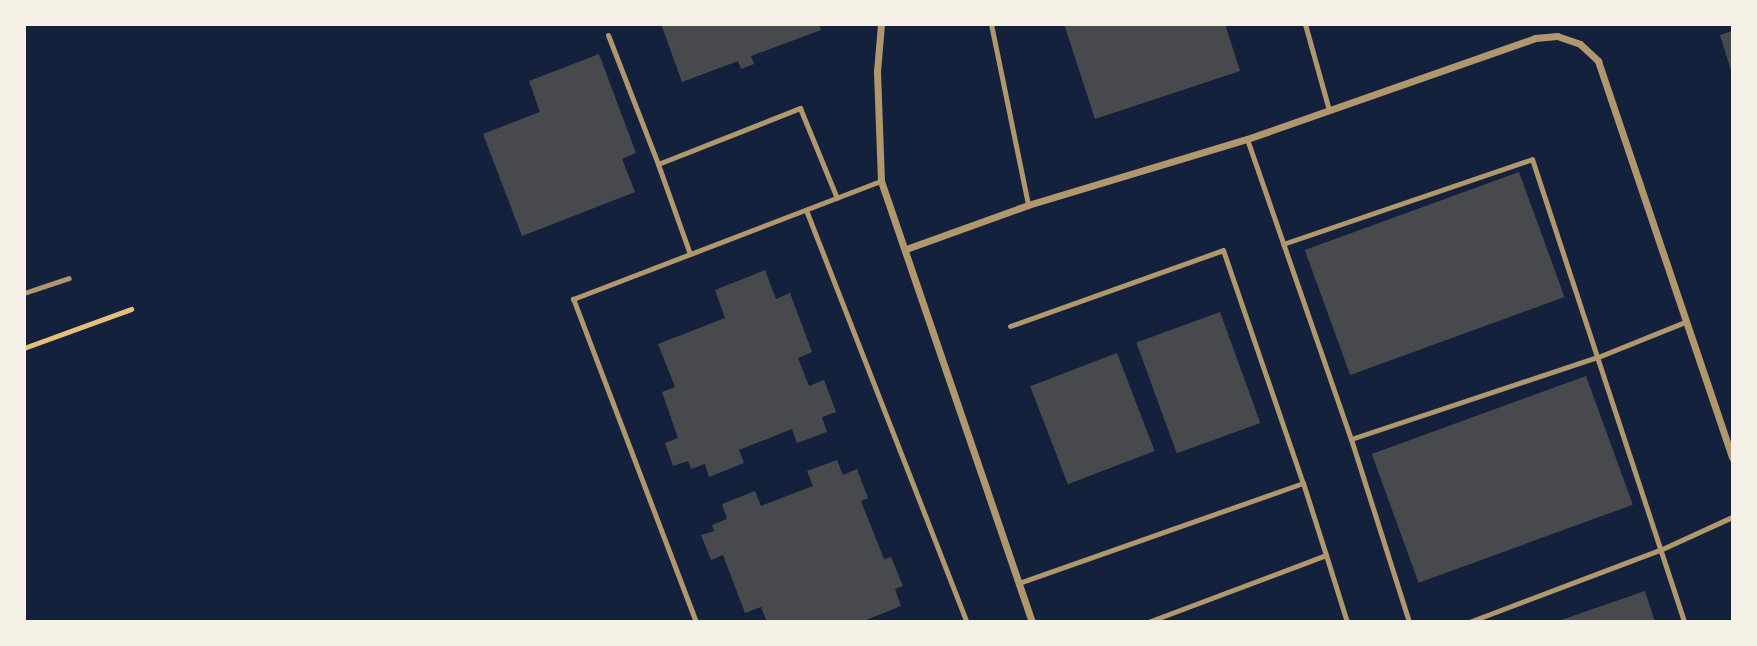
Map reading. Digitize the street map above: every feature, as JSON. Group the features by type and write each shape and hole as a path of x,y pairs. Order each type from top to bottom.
{"street":[{"path":"881,24 877,72 881,181 1032,621"},
{"path":"906,249 1028,205 1247,139 1535,38 1558,36 1580,44 1598,61 1732,458"}],"lane":[{"path":"991,24 1028,205"},
{"path":"1304,24 1329,110"},
{"path":"608,34 690,254"},
{"path":"658,164 800,107 837,198"},
{"path":"1247,139 1351,439 1409,621"},
{"path":"1283,244 1532,159 1684,621"},
{"path":"696,621 573,299 881,181"},
{"path":"806,209 967,621"},
{"path":"1010,326 1223,250 1347,621"},
{"path":"24,293 69,278"},
{"path":"1351,439 1598,357 1685,322"},
{"path":"1019,583 1303,483"},
{"path":"1469,621 1660,550 1732,517"},
{"path":"1148,621 1326,555"}],"path":[{"path":"24,348 131,309"}],"building":[{"path":"661,24 819,24 821,30 751,56 754,64 741,69 738,61 682,82"},
{"path":"1064,24 1225,24 1240,71 1095,119"},
{"path":"1732,31 1732,74 1720,35"},
{"path":"599,54 636,153 622,159 635,192 522,236 483,134 540,112 529,81"},
{"path":"1519,172 1564,297 1350,375 1305,250"},
{"path":"765,270 776,299 790,293 812,352 798,358 809,386 824,380 836,412 822,417 827,432 797,443 792,429 739,450 744,463 709,477 705,464 691,469 688,461 673,466 665,443 678,438 662,392 675,387 658,344 725,318 715,290"},
{"path":"1220,312 1260,423 1177,453 1136,342"},
{"path":"1117,353 1155,451 1068,484 1030,386"},
{"path":"1586,376 1633,505 1419,583 1372,454"},
{"path":"837,460 843,475 857,469 868,498 861,501 884,559 891,557 903,586 895,589 901,606 861,622 767,622 761,607 745,613 723,555 711,560 701,535 714,531 712,525 727,519 722,504 755,491 761,506 813,486 807,471"},
{"path":"1645,591 1655,622 1558,622 1558,621"}]}
